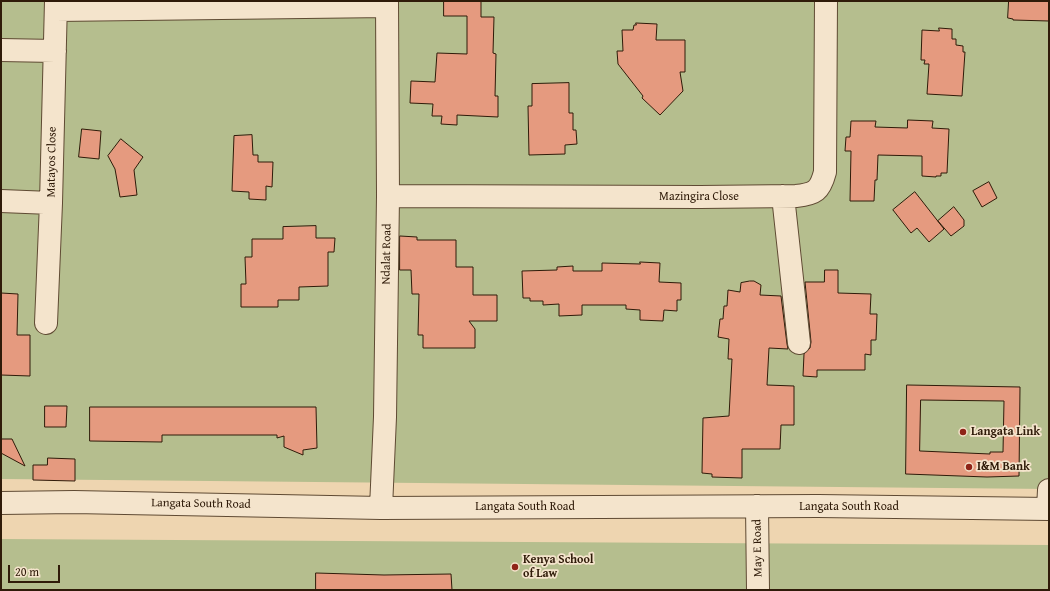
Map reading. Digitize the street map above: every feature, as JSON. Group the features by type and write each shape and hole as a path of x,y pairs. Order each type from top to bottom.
{"street":[{"name":"Mazingira Close","path":"388,196 783,196 805,195 816,191 820,186 825,172 826,1"},
{"path":"56,6 387,3"},
{"name":"Ndalat Road","path":"381,508 385,417 388,196 387,3"},
{"name":"Matayos Close","path":"46,323 51,203 56,6"},
{"path":"1,50 55,50"},
{"path":"783,196 799,343"},
{"path":"1,201 51,203"},
{"name":"Langata South Road","path":"1,503 74,502 381,508 1049,503"},
{"name":"May E Road","path":"757,506 758,590"}],"green space":[{"path":"1,1 1049,1 1049,489 1,479"},
{"path":"1,539 1049,545 1049,590 1,590"}],"building":[{"path":"444,1 481,1 481,17 494,17 493,53 496,54 495,96 498,96 498,117 457,115 457,125 441,124 442,116 432,116 433,104 410,103 411,81 435,82 437,53 467,54 467,16 444,16"},
{"path":"1009,1 1049,1 1049,21 1013,20 1008,18"},
{"path":"636,23 657,24 656,40 685,40 685,72 680,72 683,91 660,115 642,98 643,96 618,64 617,51 623,51 622,30 633,30"},
{"path":"939,28 952,29 952,39 956,39 956,45 963,46 963,52 965,52 962,96 927,94 929,64 924,64 925,60 921,60 922,30 939,31"},
{"path":"569,83 569,113 573,113 573,130 576,130 577,144 565,145 565,154 529,155 528,106 532,106 532,84"},
{"path":"908,120 933,121 932,128 949,129 947,173 941,173 941,176 936,177 922,176 922,156 878,155 874,201 850,201 851,151 845,151 846,137 850,137 851,121 876,121 875,127 907,128"},
{"path":"82,129 101,131 99,159 79,157"},
{"path":"252,135 253,155 258,155 258,162 273,162 272,187 266,186 266,200 249,199 249,192 232,191 234,136"},
{"path":"121,139 143,157 134,170 137,195 120,197 115,169 108,156"},
{"path":"989,182 997,198 982,207 973,191"},
{"path":"915,192 944,229 929,242 917,228 911,233 893,210"},
{"path":"954,207 964,220 964,226 951,236 938,221"},
{"path":"316,226 316,238 335,238 334,252 328,252 328,286 299,287 299,300 278,300 278,307 241,307 241,284 246,284 245,257 252,257 252,239 283,239 283,227"},
{"path":"400,236 417,237 417,240 456,240 456,267 473,267 473,295 497,295 497,321 469,321 475,329 475,348 423,348 423,335 418,335 419,294 412,294 411,270 400,270"},
{"path":"640,262 660,263 659,282 681,283 681,300 677,300 677,311 664,310 663,321 640,320 640,310 626,309 626,305 582,305 582,315 559,316 559,304 543,305 543,301 530,301 530,298 523,298 522,271 557,270 557,267 573,266 573,271 602,271 602,263 640,264"},
{"path":"825,270 838,270 838,293 871,294 870,314 877,314 876,340 871,340 871,355 865,354 865,370 817,370 817,377 803,376 804,354 810,348 811,342 805,282 824,282"},
{"path":"754,281 761,285 760,295 781,296 788,349 769,348 767,385 794,386 794,425 781,425 780,449 742,449 742,478 712,477 712,474 702,473 703,418 729,416 732,359 728,359 729,339 718,337 720,319 723,319 724,306 727,306 728,290 740,292 741,283"},
{"path":"1,293 18,294 17,335 30,335 30,376 1,375"},
{"path":"907,385 1020,387 1019,476 987,477 906,474","holes":["921,400 1004,401 1003,452 990,452 990,454 920,451"]},
{"path":"45,406 67,406 66,427 45,427"},
{"path":"90,407 316,407 317,448 303,450 303,455 284,447 284,436 277,438 277,435 162,435 162,442 90,441"},
{"path":"1,439 12,439 25,466 1,453"},
{"path":"48,458 75,459 75,481 33,480 33,465 47,465"},
{"path":"316,573 384,575 451,574 452,590 316,590"}],"place":[{"name":"Langata Link","path":"963,432"},
{"name":"I&M Bank","path":"969,467"},
{"name":"Kenya School of Law","path":"515,567"}]}
